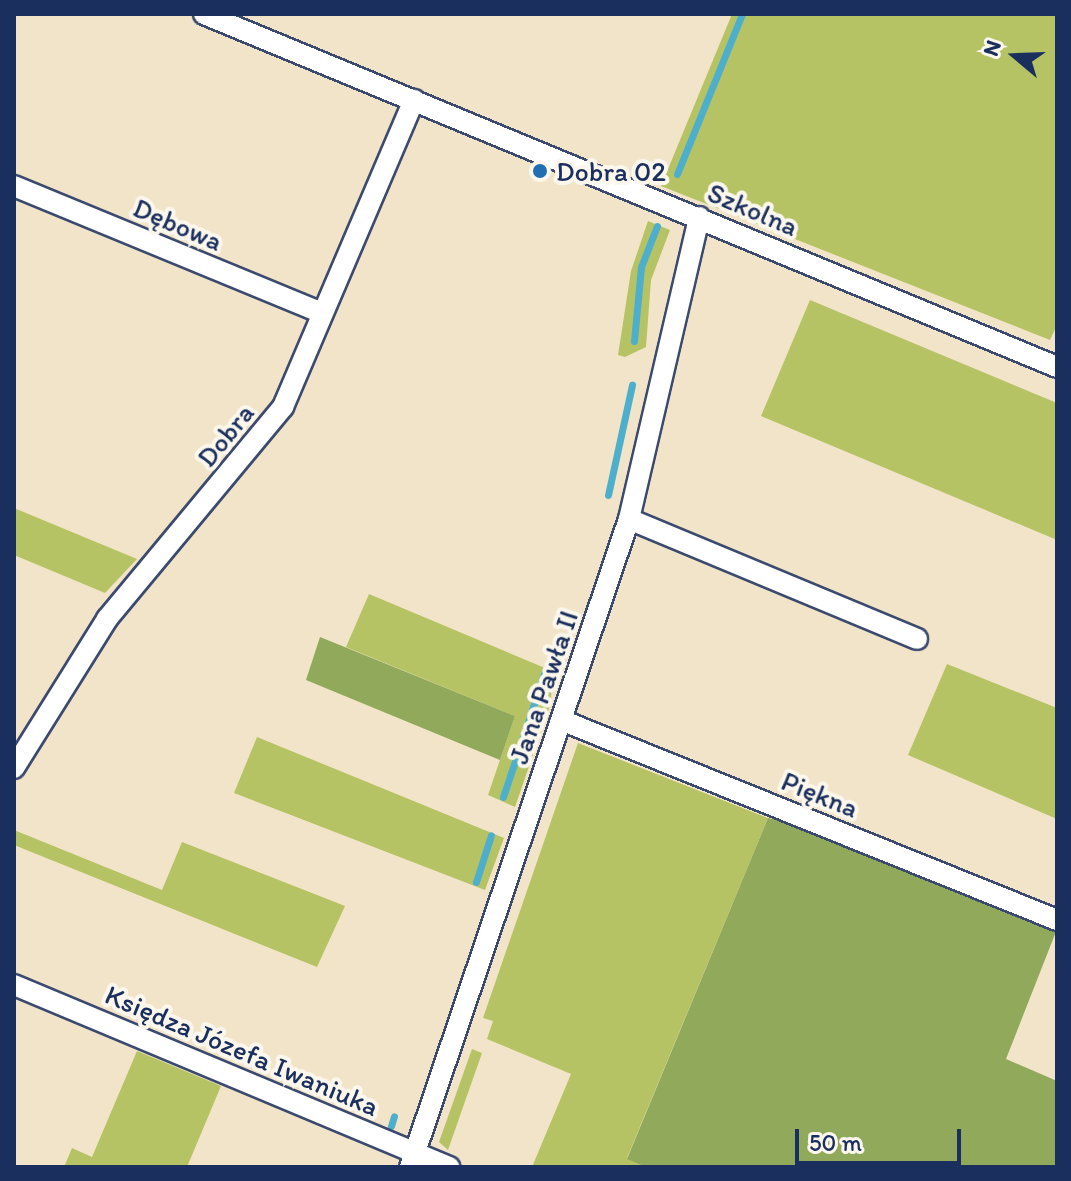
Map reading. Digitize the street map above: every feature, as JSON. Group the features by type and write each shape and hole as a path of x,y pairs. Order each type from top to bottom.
{"street":[{"name":"Szkolna","path":"204,14 1057,367"},
{"name":"Dobra","path":"14,768 115,608 283,407 414,100"},
{"name":"Dębowa","path":"14,186 322,313"},
{"name":"Jana Pawła II","path":"412,1160 629,519 699,217"},
{"path":"629,519 917,639"},
{"name":"Piękna","path":"561,720 1057,920"},
{"name":"Księdza Józefa Iwaniuka","path":"14,985 412,1160 449,1167"}],"green space":[{"path":"732,14 1057,14 1057,325 1050,340 661,186"},
{"path":"648,221 670,230 651,280 646,347 625,357 618,355 631,271"},
{"path":"810,300 1057,403 1057,540 761,416"},
{"path":"14,508 137,559 105,593 14,555"},
{"path":"369,594 552,671 551,703 515,807 488,795 515,716 346,647"},
{"path":"320,637 515,716 500,760 306,680"},
{"path":"947,664 1057,708 1057,819 908,755"},
{"path":"257,737 504,838 485,890 234,793"},
{"path":"578,743 768,818 627,1158 646,1167 532,1167 571,1074 487,1039 493,1021 483,1018"},
{"path":"768,818 812,828 1057,929 1006,1059 1057,1081 1057,1167 646,1167 627,1159"},
{"path":"14,830 162,890 182,842 345,906 317,967 14,845"},
{"path":"472,1049 482,1053 448,1150 439,1142"},
{"path":"137,1051 221,1086 187,1167 64,1167 72,1148 92,1157"}],"waterway":[{"path":"677,174 742,14"},
{"path":"634,341 641,267 657,226"},
{"path":"608,495 632,385"},
{"path":"503,797 544,674"},
{"path":"476,882 491,835"},
{"path":"391,1126 394,1116"}],"place":[{"name":"Dobra 02","path":"540,171"}]}
